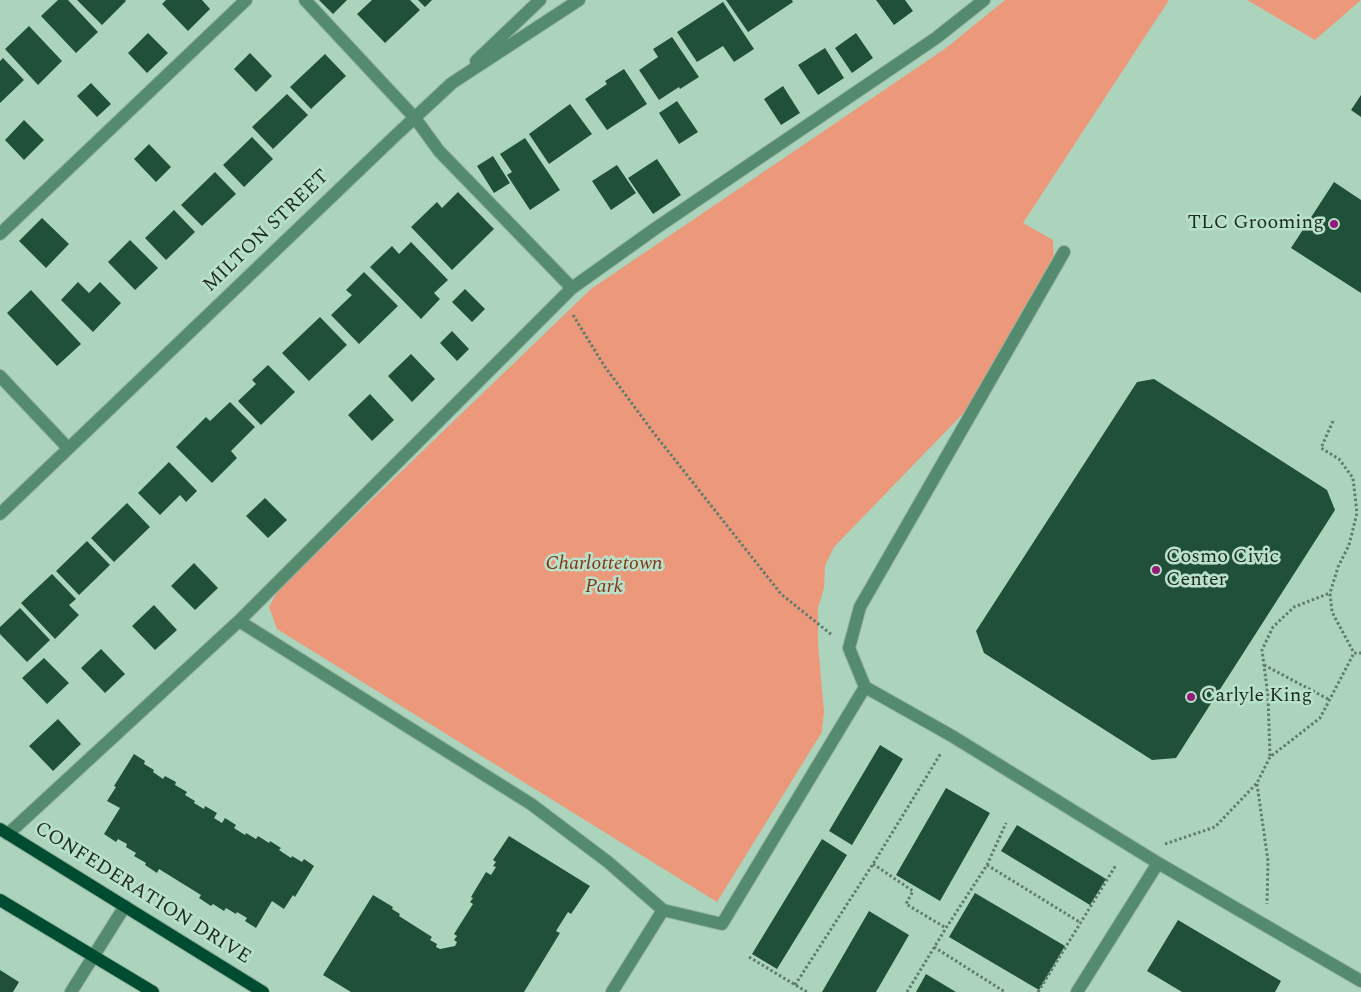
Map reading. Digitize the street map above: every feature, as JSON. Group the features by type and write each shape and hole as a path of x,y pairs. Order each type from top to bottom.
{"main road":[{"name":"CONFEDERATION DRIVE","path":"4,831 263,992"},
{"path":"0,900 153,992"}],"street":[{"path":"0,234 246,0"},
{"path":"304,0 414,118 439,151 572,288"},
{"path":"452,83 540,0"},
{"name":"MILTON STREET","path":"0,514 452,83 579,0"},
{"path":"4,831 239,622 572,288 656,228 936,38 984,0"},
{"path":"1064,252 860,607 849,648 865,687 952,736 1158,863 1361,982"},
{"path":"0,376 68,448"},
{"path":"239,622 531,804 608,862 663,910 722,924 865,687"},
{"path":"1077,992 1158,863"},
{"path":"71,992 125,906"},
{"path":"612,992 663,910"}],"path":[{"path":"562,297 605,367 653,432 781,594 849,648"},
{"path":"1333,421 1322,448 1339,460 1353,478 1357,513 1349,544 1338,567 1330,593 1332,612 1354,653"},
{"path":"1270,757 1268,696 1262,650 1273,627 1294,607 1330,593"},
{"path":"1354,653 1361,653"},
{"path":"1142,853 1215,827 1257,783 1270,757 1320,718 1354,653"},
{"path":"1264,665 1330,700"},
{"path":"795,985 952,736"},
{"path":"1257,783 1268,862 1267,926"},
{"path":"907,992 987,865 1006,823"},
{"path":"873,864 912,890 906,904 946,928"},
{"path":"987,865 1081,923"},
{"path":"1038,992 1116,865"},
{"path":"934,947 1006,992"},
{"path":"749,957 807,992"}],"green space":[{"name":"Charlottetown Park","path":"1005,0 1169,0 1023,223 1053,240 1054,266 981,395 834,547 825,566 824,588 818,608 818,643 824,712 822,732 717,902 277,629 269,607 278,590 591,289 946,48"},
{"path":"1247,0 1361,0 1315,40"}],"building":[{"path":"58,0 68,0 98,32 76,53 41,16"},
{"path":"77,0 125,0 126,1 102,25"},
{"path":"166,0 202,0 210,9 188,31 162,4"},
{"path":"319,0 347,0 333,14"},
{"path":"372,0 410,0 420,10 385,43 357,14"},
{"path":"418,0 432,0 425,7"},
{"path":"726,0 792,0 793,2 748,32"},
{"path":"876,0 905,0 913,11 894,25"},
{"path":"723,2 754,49 734,62 723,46 697,62 677,32"},
{"path":"29,26 62,61 38,85 5,49"},
{"path":"148,33 168,53 147,73 128,53"},
{"path":"856,33 873,58 852,73 835,48"},
{"path":"672,37 699,77 659,100 639,70 658,57 653,49"},
{"path":"825,48 844,78 818,95 798,65"},
{"path":"250,53 272,76 256,92 234,69"},
{"path":"325,54 346,76 311,109 290,87"},
{"path":"3,58 24,80 0,103 0,61"},
{"path":"624,69 647,104 607,130 585,99 607,84 605,81"},
{"path":"91,83 111,104 97,117 77,96"},
{"path":"783,86 800,113 781,125 764,99"},
{"path":"287,94 308,115 273,149 252,127"},
{"path":"1361,95 1361,117 1351,110"},
{"path":"677,101 698,132 679,144 659,113"},
{"path":"570,104 592,134 549,164 529,134"},
{"path":"24,120 44,140 24,160 5,140"},
{"path":"252,137 273,159 244,187 223,165"},
{"path":"525,138 560,190 530,210 507,175 512,172 500,154"},
{"path":"149,144 171,167 156,182 134,159"},
{"path":"493,156 510,183 494,193 477,166"},
{"path":"657,159 681,195 653,214 628,178"},
{"path":"617,165 636,193 611,210 592,181"},
{"path":"215,172 236,194 202,226 181,205"},
{"name":"TLC Grooming","path":"1334,182 1361,200 1361,293 1291,248"},
{"path":"458,192 494,229 452,270 411,227 437,202 442,208"},
{"path":"174,210 195,232 166,260 145,238"},
{"path":"42,218 69,244 46,268 19,241"},
{"path":"130,240 158,268 135,290 108,262"},
{"path":"411,242 448,280 434,293 440,299 421,319 370,267 392,246 399,254"},
{"path":"364,272 398,306 359,344 331,315 352,295 346,290"},
{"path":"78,282 89,293 100,282 121,303 93,332 61,300"},
{"path":"465,289 485,309 472,322 452,302"},
{"path":"31,290 81,344 57,366 7,313"},
{"path":"320,317 347,345 309,381 282,353"},
{"path":"452,331 469,349 457,361 440,343"},
{"path":"411,354 435,379 412,402 388,376"},
{"path":"268,365 295,392 261,425 238,401 256,384 252,380"},
{"name":"Cosmo Civic Center","path":"1154,379 1327,490 1335,510 1176,758 1152,760 984,653 976,631 1137,382"},
{"path":"370,394 394,420 372,441 348,415"},
{"path":"230,402 255,427 231,451 237,458 212,483 176,447 206,417 210,421"},
{"path":"169,462 197,491 186,502 180,495 160,515 138,493"},
{"path":"265,498 287,520 268,538 246,516"},
{"path":"127,503 150,527 114,562 91,538"},
{"path":"87,541 110,565 79,595 56,571"},
{"path":"194,563 218,588 195,610 171,586"},
{"path":"52,574 76,599 69,605 79,615 55,639 21,603"},
{"path":"154,605 177,630 155,650 132,626"},
{"path":"20,608 50,640 27,662 0,634 0,627"},
{"path":"101,649 125,674 105,693 81,668"},
{"path":"44,658 69,683 47,704 22,678"},
{"path":"58,719 81,744 53,771 29,746"},
{"path":"880,745 903,759 852,845 829,831"},
{"path":"134,754 145,761 144,764 163,779 165,776 176,782 175,785 187,792 185,795 195,801 194,803 204,809 205,806 217,813 214,818 222,823 225,818 236,825 234,828 245,835 246,833 256,839 258,836 269,843 270,841 291,858 292,856 302,862 304,859 314,866 295,897 293,895 284,909 272,901 256,928 245,921 247,918 237,912 236,914 226,908 224,911 213,904 211,906 199,898 201,895 159,869 157,873 145,865 146,863 134,856 136,853 126,847 127,844 118,839 116,842 104,834 120,808 107,801"},
{"path":"946,788 990,813 940,901 896,875"},
{"path":"1017,825 1106,879 1090,905 1001,851"},
{"path":"509,836 590,886 571,914 568,912 556,931 560,933 524,992 351,992 323,975 373,895 393,907 392,909 400,914 399,916 432,937 430,940 437,944 436,947 440,949 455,946 457,942 454,940 457,936 454,934 473,904 470,902 473,898 471,897 486,872 491,875 496,867 493,866 496,862 493,860"},
{"path":"822,839 847,855 777,969 752,954"},
{"path":"975,893 1065,946 1039,990 949,937"},
{"path":"869,911 909,935 876,992 822,992"},
{"path":"1178,920 1281,981 1275,992 1182,992 1147,971"},
{"path":"0,970 19,982 13,992 0,992"},
{"path":"926,974 956,992 916,992"}],"place":[{"name":"TLC Grooming","path":"1334,224"},
{"name":"Cosmo Civic Center","path":"1156,570"},
{"name":"Carlyle King","path":"1191,697"}]}
